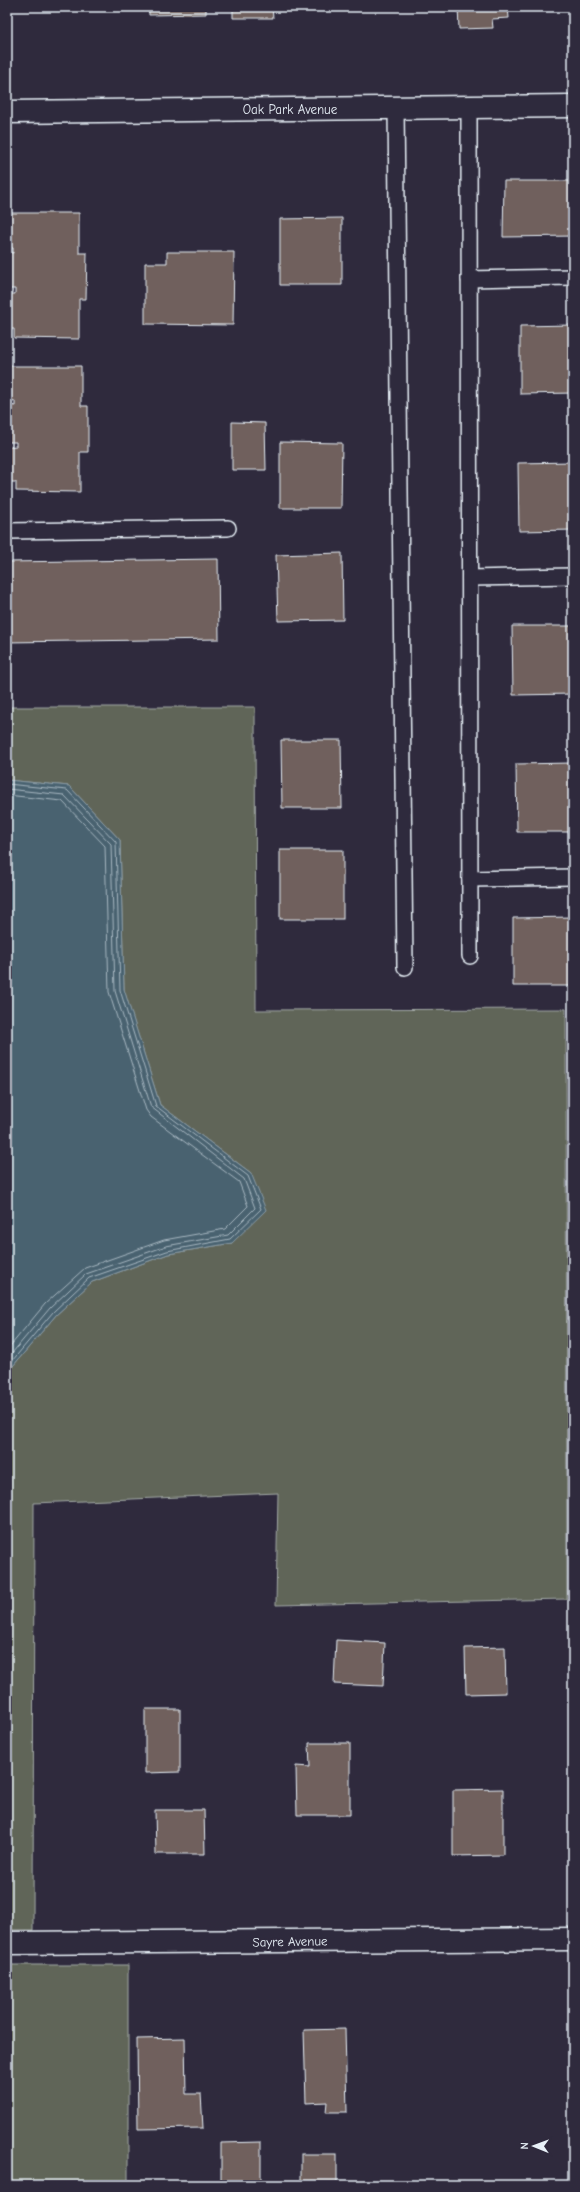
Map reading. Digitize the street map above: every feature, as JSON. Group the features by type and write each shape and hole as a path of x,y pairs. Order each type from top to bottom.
{"street":[{"name":"Oak Park Avenue","path":"7,112 573,106"},
{"name":"Sayre Avenue","path":"7,1943 573,1939"}],"lane":[{"path":"469,107 470,956"},
{"path":"396,108 405,967"},
{"path":"469,278 573,277"},
{"path":"7,531 228,528"},
{"path":"470,578 573,576"},
{"path":"470,879 573,877"}],"green space":[{"path":"7,707 255,707 256,1010 566,1009 567,1599 276,1605 278,1493 34,1503 33,1930 7,1930 7,1373 56,1315 92,1282 168,1254 232,1243 251,1173 160,1105 124,990 120,840 69,786 7,780"},
{"path":"7,1965 128,1965 128,2185 7,2185"}],"water":[{"path":"7,780 69,786 120,840 124,989 160,1105 251,1173 266,1210 232,1243 168,1254 92,1282 56,1315 7,1373"}],"building":[{"path":"149,7 206,7 206,14 149,15"},
{"path":"233,7 272,7 273,18 233,18"},
{"path":"458,7 508,7 509,18 492,19 493,28 459,29"},
{"path":"504,181 573,181 573,236 503,237"},
{"path":"7,213 79,213 79,253 87,253 86,299 79,299 79,339 14,338 14,329 7,329 7,294 15,294 15,289 7,289 7,252 13,253 13,248 7,248"},
{"path":"342,218 342,285 280,285 280,219"},
{"path":"167,252 234,252 233,325 145,324 145,263 167,263"},
{"path":"573,325 573,393 520,394 520,326"},
{"path":"7,366 81,366 81,406 88,406 88,452 80,452 80,492 16,491 16,482 7,482 7,447 16,446 16,442 9,442 9,405 15,406 15,401 7,400"},
{"path":"232,422 265,423 266,470 232,470"},
{"path":"280,442 342,443 341,508 280,508"},
{"path":"573,462 573,530 519,531 518,463"},
{"path":"342,553 343,620 278,621 276,555"},
{"path":"218,559 219,639 7,642 7,562"},
{"path":"512,626 573,626 573,694 513,695"},
{"path":"281,740 341,740 342,808 282,808"},
{"path":"573,763 573,832 517,832 516,764"},
{"path":"280,850 343,850 343,919 280,919"},
{"path":"573,917 573,986 513,986 513,918"},
{"path":"336,1640 385,1643 383,1686 334,1684"},
{"path":"505,1647 506,1693 466,1694 465,1648"},
{"path":"145,1709 180,1709 180,1772 145,1773"},
{"path":"309,1743 350,1743 350,1815 297,1815 296,1766 310,1767"},
{"path":"503,1789 503,1855 453,1856 453,1790"},
{"path":"155,1810 204,1810 205,1854 156,1854"},
{"path":"345,2029 347,2112 326,2112 327,2102 306,2103 304,2030"},
{"path":"185,2038 186,2094 201,2094 203,2128 138,2129 137,2039"},
{"path":"261,2142 261,2185 221,2185 221,2143"},
{"path":"301,2154 337,2154 337,2185 301,2185"}]}
